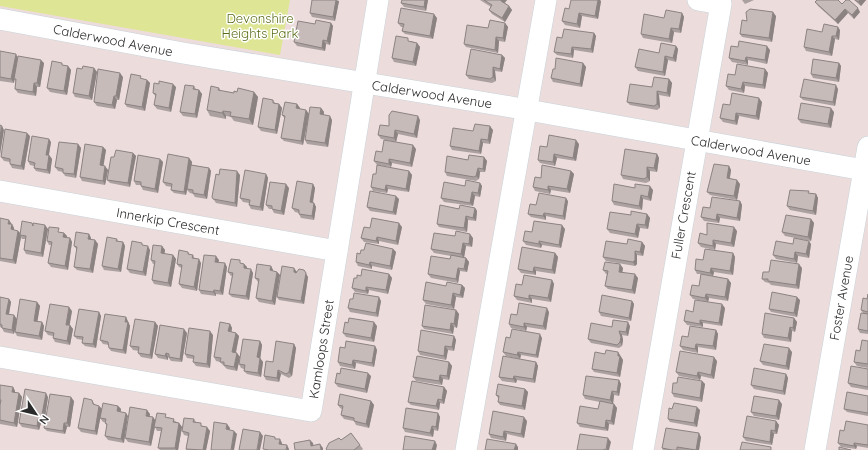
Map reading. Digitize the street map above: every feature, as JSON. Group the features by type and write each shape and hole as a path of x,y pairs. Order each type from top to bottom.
{"street":[{"name":"Kamloops Street","path":"0,356 310,411 378,0"},
{"path":"466,450 546,0"},
{"name":"Fuller Crescent","path":"643,450 721,4 698,0"},
{"name":"Calderwood Avenue","path":"0,18 183,53 527,110 864,170"},
{"name":"Foster Avenue","path":"814,450 868,147"},
{"name":"Innerkip Crescent","path":"0,191 337,252"}],"green space":[{"name":"Devonshire Heights Park","path":"0,0 290,0 280,55 0,6"}],"building":[{"path":"312,0 336,0 333,17 310,13"},
{"path":"402,0 425,0 424,7 401,3"},
{"path":"484,0 501,0 509,6 502,18 489,10 492,5"},
{"path":"571,0 598,0 595,16 579,13 577,24 562,21 565,8 569,9"},
{"path":"817,0 838,0 842,4 846,0 849,0 858,8 852,15 845,9 835,20 815,2"},
{"path":"401,8 434,14 430,36 402,31 404,24 398,23"},
{"path":"750,9 773,12 769,38 740,34 742,20 747,21 746,12"},
{"path":"666,10 682,13 679,29 671,28 669,39 641,34 644,14 664,18"},
{"path":"316,20 331,23 327,41 323,40 322,48 294,42 298,21 315,24"},
{"path":"490,20 505,23 503,38 496,37 495,50 464,44 467,25 488,28"},
{"path":"824,24 838,27 836,36 832,36 829,52 804,47 807,29 822,32"},
{"path":"564,29 594,33 591,49 572,47 571,54 554,52 557,37 562,38"},
{"path":"396,36 408,38 408,41 417,43 413,62 392,58"},
{"path":"739,41 767,46 765,60 746,57 745,61 729,58 731,46 738,47"},
{"path":"661,43 676,46 673,58 665,56 663,72 635,67 639,49 659,53"},
{"path":"471,49 502,55 500,69 493,67 493,77 490,79 466,75"},
{"path":"0,51 16,54 11,79 0,77"},
{"path":"18,56 41,60 37,83 34,83 33,92 15,89 16,79 14,79"},
{"path":"556,58 583,63 580,84 551,78 553,69 555,69"},
{"path":"813,59 839,63 836,78 811,74"},
{"path":"52,61 68,66 64,91 47,88"},
{"path":"737,64 765,69 763,85 743,82 741,89 726,86 728,74 735,75"},
{"path":"83,66 94,68 89,96 73,93 77,68 82,69"},
{"path":"98,69 120,73 116,96 114,96 112,105 94,102"},
{"path":"131,74 141,76 140,78 147,80 142,107 125,104"},
{"path":"654,77 669,79 667,93 657,91 657,104 654,106 627,102 630,84 652,87"},
{"path":"804,79 836,85 833,102 800,97"},
{"path":"159,81 173,84 169,108 154,105 156,94 153,93 154,83 159,84"},
{"path":"185,85 194,86 193,89 199,90 195,114 180,112"},
{"path":"211,86 219,88 218,90 234,93 234,91 237,92 238,88 254,92 249,119 230,116 231,112 223,111 222,113 207,110"},
{"path":"732,93 759,98 756,116 736,113 735,121 720,118 723,104 730,105"},
{"path":"263,98 273,100 273,103 279,104 275,130 258,127"},
{"path":"285,102 297,104 296,108 306,110 301,141 281,138 285,116 282,115"},
{"path":"801,103 831,108 828,124 798,119"},
{"path":"310,107 321,108 320,114 330,116 325,143 305,140"},
{"path":"392,111 418,116 414,134 395,130 394,138 378,135 380,125 389,126 389,115"},
{"path":"475,124 490,126 488,140 481,139 479,151 450,146 453,128 473,131"},
{"path":"0,125 2,126 0,136"},
{"path":"5,129 27,133 21,166 10,164 10,159 1,157"},
{"path":"549,135 576,140 573,158 554,154 553,162 538,160 540,146 547,147"},
{"path":"32,136 49,139 46,155 49,155 47,170 34,168 35,163 28,161"},
{"path":"384,140 413,145 410,163 389,159 389,164 374,161 376,151 382,152"},
{"path":"59,142 78,144 74,174 63,173 63,169 55,167"},
{"path":"85,144 103,147 100,165 105,166 103,181 80,177"},
{"path":"625,149 657,154 654,168 647,167 647,177 644,179 621,175"},
{"path":"116,150 133,153 128,183 107,180 111,157 114,157"},
{"path":"168,154 189,158 184,192 171,190 172,184 163,182"},
{"path":"138,155 160,159 155,189 141,186 141,182 134,181"},
{"path":"469,155 484,157 483,169 478,168 476,176 474,177 445,172 447,156 468,160"},
{"path":"714,164 729,166 727,178 737,180 734,196 707,192"},
{"path":"191,165 209,168 204,195 193,193 193,190 187,189"},
{"path":"377,165 409,171 406,189 386,185 385,190 371,187 373,174 376,174"},
{"path":"542,165 571,171 567,189 548,186 548,190 533,187 535,177 541,178"},
{"path":"220,169 237,171 235,203 213,199 212,197 216,174 219,175"},
{"path":"245,170 266,174 260,207 249,205 250,200 240,198"},
{"path":"466,180 480,183 478,193 472,192 470,203 441,198 444,182 465,186"},
{"path":"297,181 313,184 310,202 314,203 312,216 299,214 299,210 292,208"},
{"path":"270,182 286,184 281,211 272,209 272,206 266,205"},
{"path":"614,184 635,188 635,184 650,186 648,197 641,195 639,206 612,201"},
{"path":"790,190 809,191 808,193 816,194 813,211 787,206"},
{"path":"370,191 396,196 393,212 367,207"},
{"path":"539,193 566,198 563,216 544,213 543,216 528,214 530,204 536,205"},
{"path":"712,197 740,201 737,218 717,214 716,220 701,217 703,207 710,208"},
{"path":"440,205 459,209 460,205 475,208 473,218 466,216 464,228 437,224"},
{"path":"631,211 647,214 645,225 637,224 635,234 607,229 610,212 631,215"},
{"path":"786,215 811,219 808,237 782,232"},
{"path":"0,218 9,220 8,224 12,224 11,229 18,231 13,260 0,258"},
{"path":"372,218 399,223 396,241 377,237 376,241 361,238 364,227 370,228"},
{"path":"22,221 32,223 33,226 33,223 45,225 41,253 24,250 26,236 20,235"},
{"path":"534,221 562,225 559,245 539,241 539,244 523,241 525,231 532,232"},
{"path":"707,223 734,227 731,243 713,240 713,246 698,243 700,233 707,235"},
{"path":"49,227 59,228 58,232 64,233 63,237 70,238 65,266 48,263 52,242 47,241"},
{"path":"456,231 470,234 469,244 463,243 461,254 431,249 434,233 455,236"},
{"path":"76,232 89,234 88,239 95,240 90,269 74,267 77,247 74,246"},
{"path":"107,237 123,242 118,269 102,266"},
{"path":"794,238 809,241 806,254 795,252 794,259 773,255 776,241 793,244"},
{"path":"628,239 642,242 640,252 635,251 635,260 633,262 603,257 606,241 627,244"},
{"path":"132,241 148,246 143,272 127,269"},
{"path":"366,243 393,249 390,266 370,262 369,265 356,262 357,253 360,254 361,250 364,250"},
{"path":"153,245 162,246 161,253 173,255 168,283 152,280 155,261 151,260"},
{"path":"522,247 555,253 552,270 534,267 533,272 518,269"},
{"path":"705,249 733,253 730,271 711,268 710,273 695,270 696,259 703,260"},
{"path":"179,250 193,255 192,258 199,259 194,287 179,284 182,265 177,264"},
{"path":"204,255 216,256 215,262 225,263 220,291 214,290 213,292 199,290"},
{"path":"451,255 466,258 464,269 458,268 456,279 428,274 431,256 450,259"},
{"path":"231,259 240,260 240,263 244,264 244,268 251,269 246,296 229,294 233,273 228,272"},
{"path":"771,260 799,264 796,285 762,279 763,272 769,272"},
{"path":"605,262 620,264 619,272 635,274 632,290 605,286 608,271 603,270"},
{"path":"257,264 271,266 270,270 277,272 272,301 256,298 259,279 255,278"},
{"path":"282,266 294,268 294,272 296,273 299,269 304,270 306,273 301,301 277,297"},
{"path":"362,269 389,274 386,290 366,287 366,291 352,288 354,278 357,278 357,275 361,276"},
{"path":"701,274 728,279 725,297 706,294 705,298 690,295 692,285 699,286"},
{"path":"524,275 552,280 548,298 529,295 529,299 514,296 516,284 522,285"},
{"path":"426,282 446,286 447,282 462,285 460,295 453,293 451,305 423,300"},
{"path":"772,292 797,297 794,313 769,309"},
{"path":"354,293 379,297 376,313 348,308 350,299 353,299"},
{"path":"868,294 868,312 861,310 863,298 867,299"},
{"path":"602,295 632,301 629,318 599,312"},
{"path":"0,297 9,299 6,314 14,315 12,330 2,328 2,325 0,324"},
{"path":"20,299 37,302 34,321 42,322 39,336 15,332"},
{"path":"695,300 722,304 719,323 700,320 700,324 684,321 686,310 693,312"},
{"path":"519,303 547,308 543,326 524,323 524,327 509,324 511,314 517,315"},
{"path":"50,304 69,307 66,325 70,325 67,341 53,338 54,333 45,331"},
{"path":"425,305 456,310 454,324 451,323 450,330 422,326"},
{"path":"79,309 99,312 93,344 82,343 83,337 74,336"},
{"path":"765,313 794,318 793,328 790,327 788,338 762,334"},
{"path":"861,313 868,314 868,331 858,329"},
{"path":"105,314 126,317 125,322 128,322 123,350 109,348 108,342 100,340"},
{"path":"349,318 374,322 371,338 343,333 345,322 348,323"},
{"path":"135,319 155,322 150,355 138,353 139,347 130,346"},
{"path":"613,320 628,322 626,332 619,331 621,337 620,342 617,345 588,339 591,323 612,327"},
{"path":"220,322 230,324 228,331 236,333 232,352 237,353 234,367 224,365 224,362 220,362 221,358 214,357"},
{"path":"160,325 184,329 180,359 169,357 169,354 166,353 165,356 155,354"},
{"path":"690,326 716,330 713,346 696,344 695,349 680,346 682,336 688,337"},
{"path":"189,328 210,331 207,364 193,362 194,356 185,354"},
{"path":"512,329 540,334 536,355 518,352 517,355 503,352 506,337 510,338"},
{"path":"421,330 454,336 452,347 445,346 444,356 418,351"},
{"path":"243,339 260,341 257,357 260,358 258,373 244,371 245,365 239,364"},
{"path":"862,340 868,341 868,364 854,362 856,350 860,351"},
{"path":"276,341 294,344 289,372 286,374 278,370 277,378 264,376 266,361 273,362"},
{"path":"346,341 375,346 372,363 353,360 352,365 338,362 340,347 345,348"},
{"path":"764,344 789,348 786,366 760,361"},
{"path":"606,350 618,352 618,356 620,356 617,373 592,369 595,352 605,354"},
{"path":"680,351 714,357 711,375 698,372 697,376 676,372"},
{"path":"417,356 449,362 447,376 440,375 439,381 413,377"},
{"path":"503,356 536,362 533,379 514,376 513,379 499,377"},
{"path":"851,366 868,369 868,387 848,383"},
{"path":"341,368 368,373 365,389 335,383 337,373 340,374"},
{"path":"754,368 786,374 783,391 751,385"},
{"path":"586,376 619,380 617,392 612,391 610,400 583,395"},
{"path":"678,377 702,381 700,398 672,393 673,383 677,383"},
{"path":"412,381 444,387 442,400 438,399 436,406 408,402"},
{"path":"498,384 525,389 522,406 498,402 499,396 496,395"},
{"path":"0,385 13,387 12,392 19,393 14,423 0,420"},
{"path":"25,389 46,393 41,420 38,419 37,426 19,423"},
{"path":"847,392 868,396 868,413 844,409"},
{"path":"50,394 71,397 67,423 64,423 63,431 44,428"},
{"path":"340,394 371,401 366,424 354,421 354,418 341,415 343,406 338,405"},
{"path":"754,396 779,400 776,416 751,412"},
{"path":"84,398 92,400 93,404 99,406 95,431 78,428"},
{"path":"600,401 614,404 611,421 606,420 605,428 577,423 580,406 598,409"},
{"path":"103,403 118,406 117,411 126,413 121,439 105,436 107,424 105,423 106,419 100,418"},
{"path":"674,403 697,407 694,423 668,419 669,408 672,409"},
{"path":"130,407 147,410 146,416 153,417 149,442 125,438"},
{"path":"406,408 438,413 436,427 432,426 430,433 403,428"},
{"path":"493,411 524,417 521,434 504,431 503,437 489,434"},
{"path":"157,413 166,414 165,417 174,419 173,422 179,423 175,448 158,448 162,428 154,427"},
{"path":"747,416 776,421 775,431 771,430 770,442 743,437"},
{"path":"184,418 194,419 193,422 201,423 201,426 207,427 203,450 186,449 189,433 182,431"},
{"path":"846,421 868,425 868,445 854,443 854,446 838,443 840,430 844,431"},
{"path":"214,422 227,424 226,429 234,431 231,450 211,450"},
{"path":"666,428 699,433 696,450 677,447 677,450 662,448"},
{"path":"243,429 260,432 257,450 239,450"},
{"path":"351,433 360,445 354,450 326,449 329,443 339,438 341,440"},
{"path":"580,434 608,438 606,450 577,450"},
{"path":"265,435 275,437 275,439 280,439 279,444 287,445 286,450 263,449"},
{"path":"405,436 435,441 432,450 403,450"},
{"path":"487,439 516,444 514,450 485,450"},
{"path":"310,440 311,446 320,444 321,450 295,450 294,443"},
{"path":"742,442 771,447 771,450 740,450"},
{"path":"839,447 851,450 839,450"}]}
